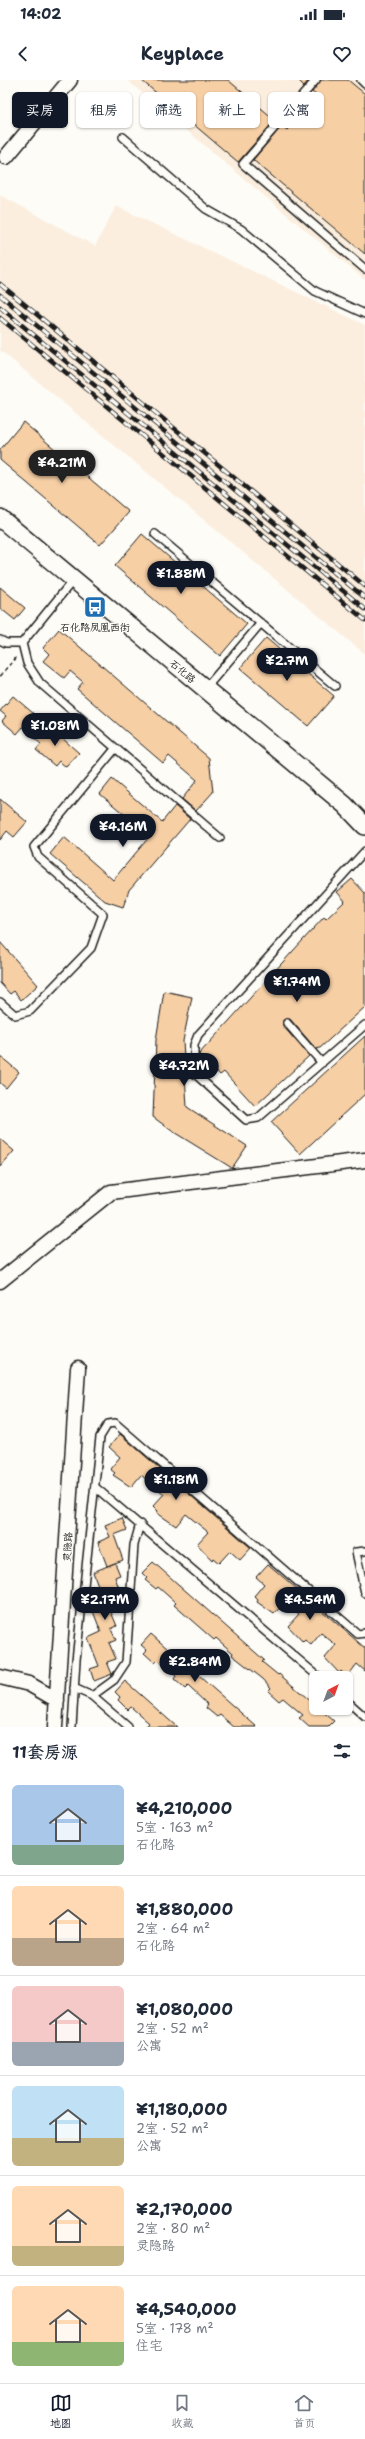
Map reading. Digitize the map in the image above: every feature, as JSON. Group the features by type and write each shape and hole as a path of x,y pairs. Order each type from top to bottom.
{"street":[{"path":"6,157 70,80"},
{"name":"石化路","path":"0,518 345,805 365,826"},
{"path":"0,1281 111,1192 365,1160"},
{"name":"灵隐路","path":"56,1727 78,1368"},
{"path":"0,1677 29,1684 57,1700"}],"lane":[{"path":"316,80 243,164 365,269"},
{"path":"361,80 365,84"},
{"path":"123,137 206,209 241,229 316,291 365,314"},
{"path":"155,534 335,686"},
{"path":"22,646 74,579"},
{"path":"205,689 261,623"},
{"path":"0,640 6,643 22,646"},
{"path":"22,646 27,663 40,683 220,838"},
{"path":"0,1002 15,1015 30,1011 90,948 103,914 38,857 34,847 115,749"},
{"path":"365,851 198,1035 194,1045 194,1073 246,1120 258,1118 365,1025"},
{"path":"287,1023 322,1063"},
{"path":"72,1727 74,1688 100,1437 104,1428 108,1424 115,1423 358,1634 365,1633"},
{"path":"95,1487 312,1671"},
{"path":"92,1696 114,1680 126,1662 134,1545 140,1524"},
{"path":"365,1550 356,1552 365,1593"},
{"path":"74,1688 92,1696 128,1727"},
{"path":"353,1706 365,1717"}],"path":[{"path":"0,676 22,646"}],"shaded area":[{"path":"127,80 365,80 365,280 184,128 196,128 196,92 141,92"},
{"path":"0,195 95,246 116,206 365,325 365,654 0,350"}],"building":[{"path":"141,80 228,80 242,92 204,92 204,128 260,128 260,107 268,114 268,128 238,162 196,126 196,92 155,92"},
{"path":"298,80 309,80 304,86"},
{"path":"321,80 348,80 365,94 365,254 253,160 280,128 284,128 287,130 289,128 324,128 324,92 312,92"},
{"path":"23,422 129,512 100,545 0,460 0,450"},
{"path":"142,534 247,624 220,656 115,566"},
{"path":"0,587 25,608 15,620 0,608"},
{"path":"59,629 209,758 213,792 196,811 182,799 197,780 169,756 163,763 77,689 83,682 70,671 64,678 43,661 49,654 43,648"},
{"path":"266,638 334,696 308,726 240,668"},
{"path":"13,696 34,714 17,734 2,721 6,716 0,711"},
{"path":"46,724 79,753 66,767 59,761 55,766 36,750 41,744 34,738"},
{"path":"112,779 162,822 175,806 190,819 129,890 123,907 105,901 50,854 64,837 113,880 150,836 100,794"},
{"path":"0,799 27,822 14,837 7,831 0,840"},
{"path":"352,879 365,893 365,1007 320,1048 316,1049 290,1019 283,1020 283,1026 309,1056 255,1106 224,1072 220,1075 199,1054 324,917 326,919 345,901 337,892"},
{"path":"0,942 38,985 21,1000 14,991 10,994 0,983"},
{"path":"164,991 192,997 183,1041 187,1107 247,1146 232,1168 172,1131 153,1117 156,1040"},
{"path":"365,1036 365,1094 300,1154 271,1122"},
{"path":"0,1056 19,1072 6,1088 0,1083"},
{"path":"0,1139 14,1151 0,1167"},
{"path":"120,1434 251,1548 240,1560 230,1551 219,1563 213,1558 212,1560 197,1544 208,1532 186,1514 176,1526 157,1513 158,1511 153,1506 164,1494 141,1475 131,1487 113,1475 115,1473 110,1469 120,1457 109,1447"},
{"path":"122,1518 127,1530 114,1535 123,1560 107,1566 98,1542 110,1537 105,1525"},
{"path":"153,1562 264,1660 262,1662 278,1675 279,1674 309,1700 309,1715 327,1715 334,1721 328,1727 309,1727 299,1718 303,1715 283,1698 279,1701 268,1691 271,1688 263,1679 232,1655 233,1653 216,1638 214,1640 174,1605 176,1603 158,1587 156,1589 145,1580 147,1578 142,1573"},
{"path":"115,1563 120,1575 115,1577 121,1594 112,1597 117,1609 111,1612 117,1626 111,1629 116,1640 109,1643 116,1659 107,1662 112,1674 94,1681 90,1669 99,1666 88,1638 101,1632 91,1606 104,1601 93,1572"},
{"path":"268,1564 365,1648 365,1671 357,1664 352,1671 337,1671 325,1658 336,1645 321,1633 311,1645 305,1640 303,1642 288,1626 299,1614 285,1602 274,1614 257,1602 258,1600 254,1596 264,1584 256,1577"},
{"path":"151,1634 257,1727 234,1727 220,1715 217,1717 206,1708 208,1705 188,1686 185,1689 174,1679 176,1676 158,1660 155,1663 144,1653 147,1650 141,1645"},
{"path":"125,1681 177,1727 146,1727 149,1723 131,1707 128,1710 118,1700 120,1697 115,1692"}],"railway":[{"path":"0,284 365,586"},
{"path":"0,295 365,598"},
{"path":"0,307 365,609"},
{"path":"0,318 365,620"}],"place":[{"name":"石化路凤凰西街","path":"95,607"}]}
